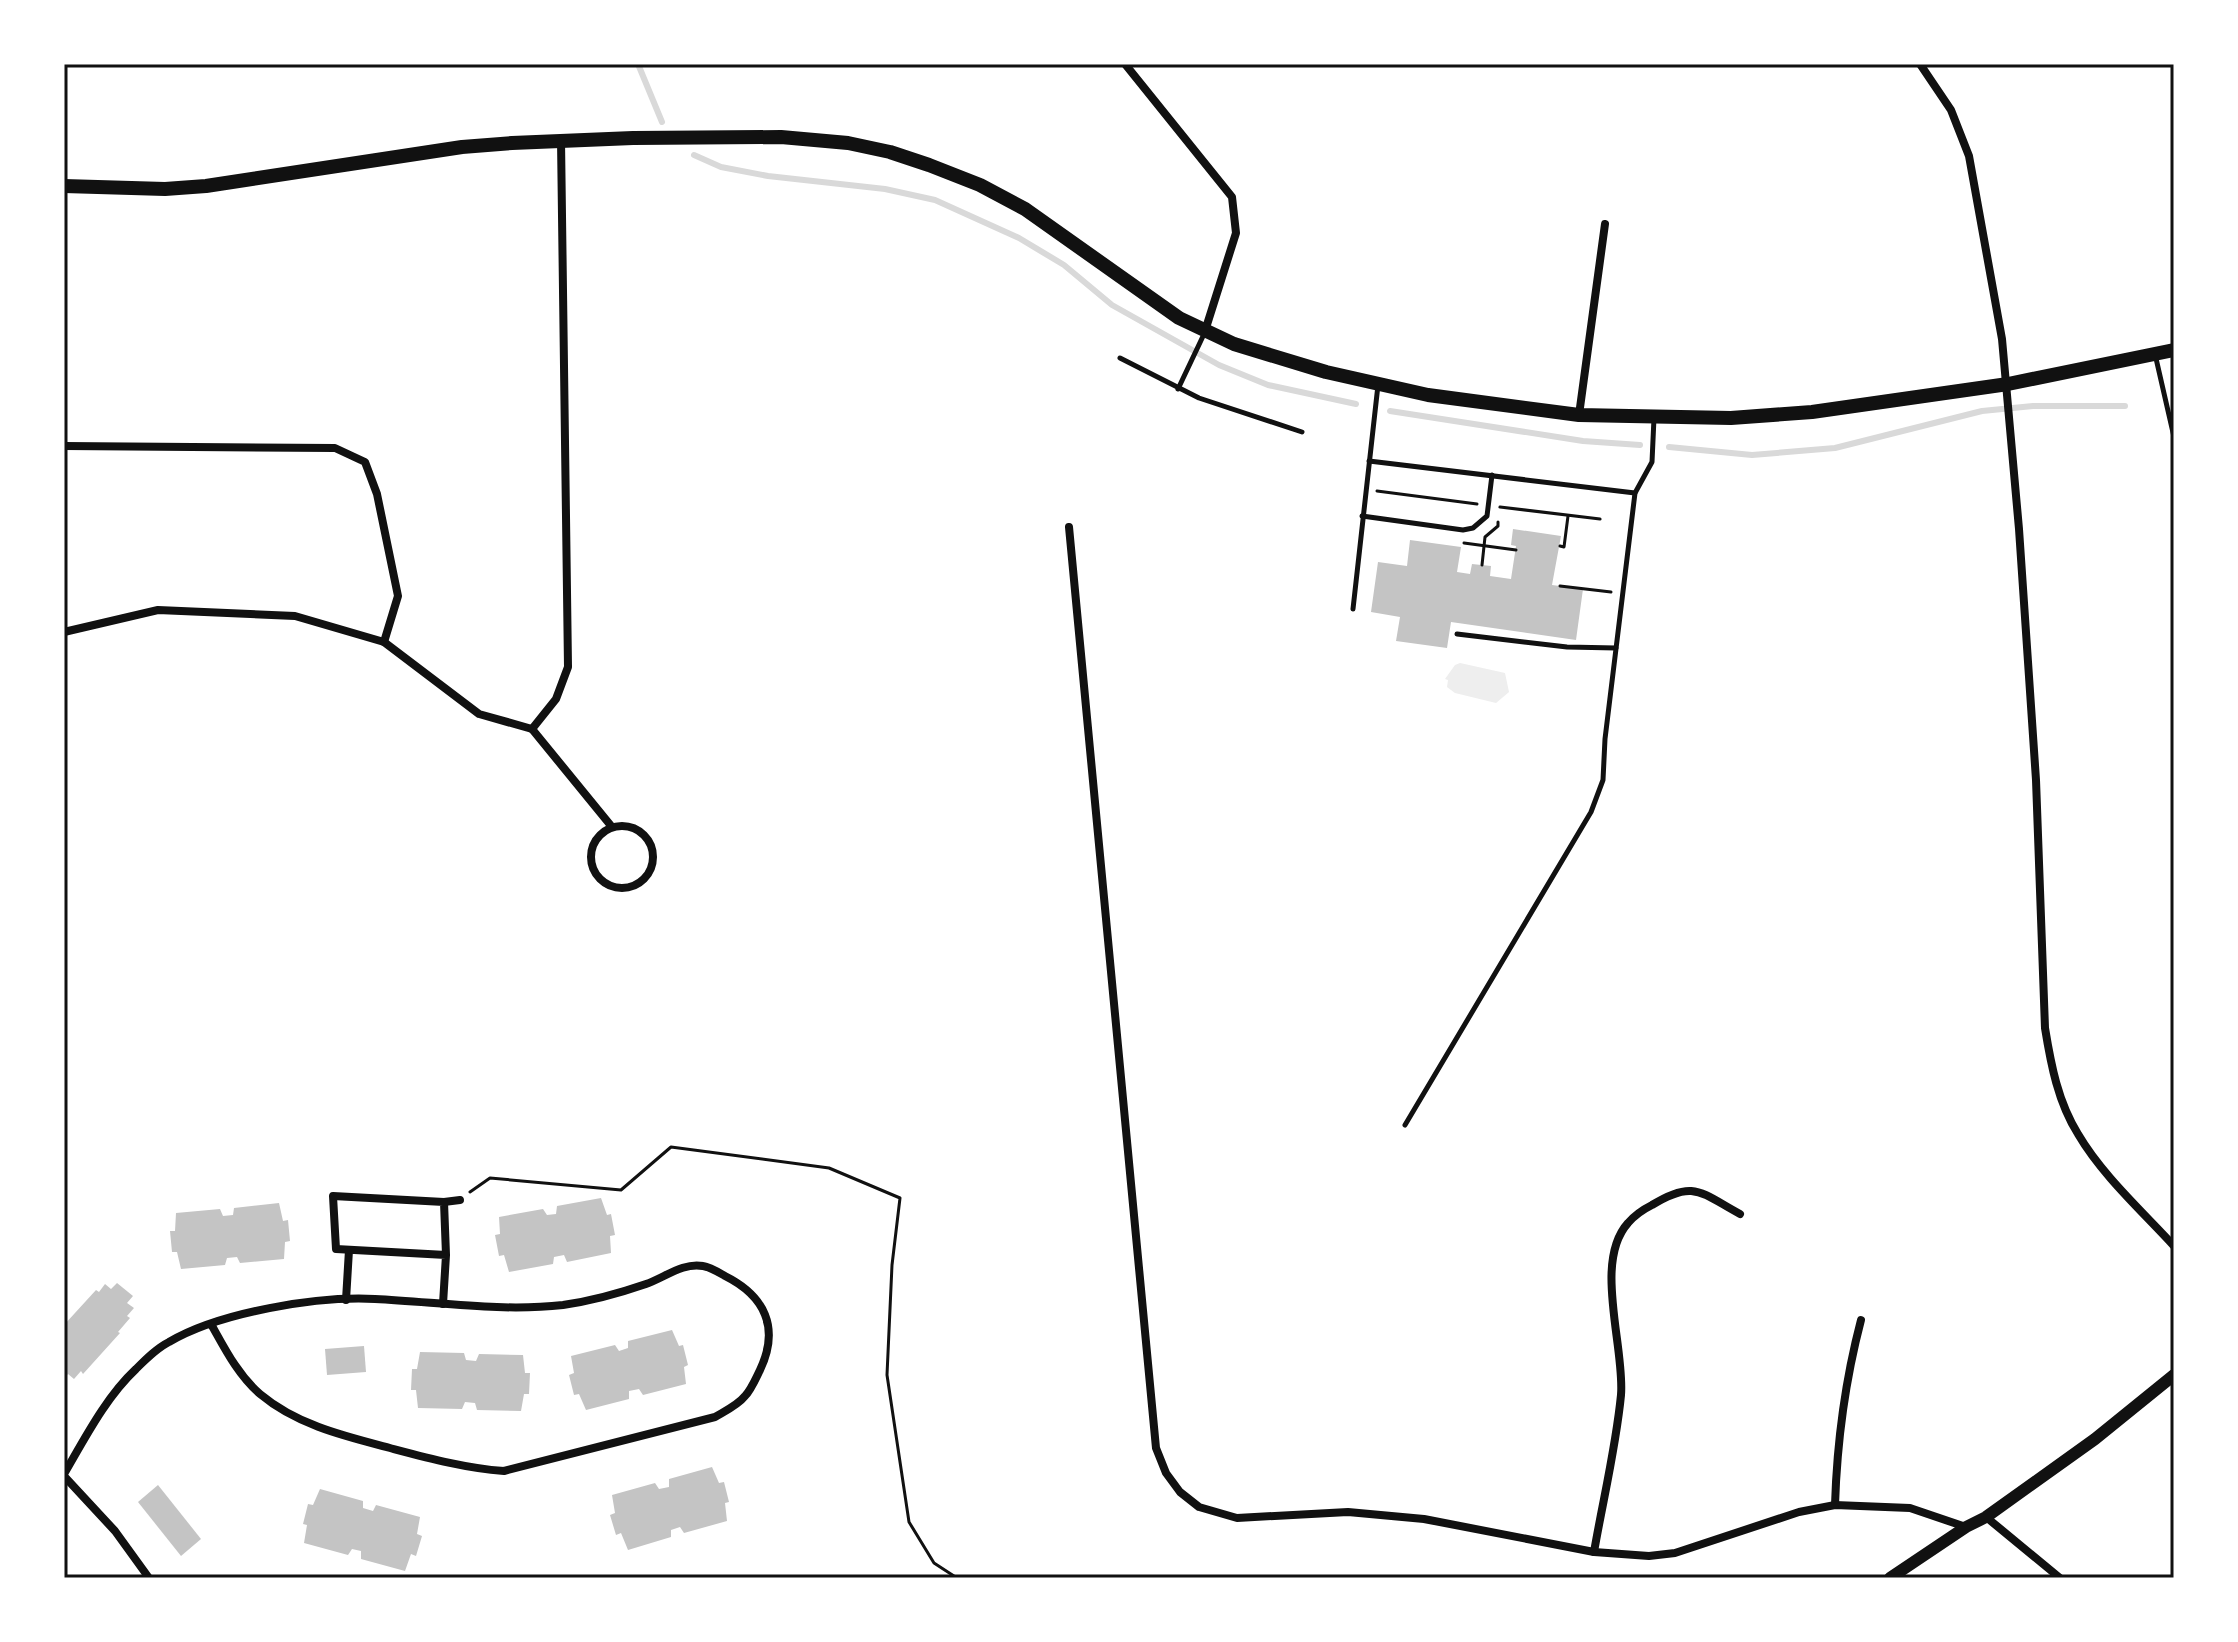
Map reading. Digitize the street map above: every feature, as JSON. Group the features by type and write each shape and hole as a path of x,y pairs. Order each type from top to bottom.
{"main road":[{"path":"64,186 165,189 206,186 462,147 561,140 781,137 848,143 890,152 954,174 1025,209 1150,300 1205,331 1294,364 1379,384 1491,405 1579,415 1731,418 1812,412 2008,384 2174,350"}],"street":[{"path":"1125,64 1232,197 1236,233 1205,331"},
{"path":"1920,64 1951,110 1969,156 2008,384 2036,780 2042,993 2052,1068 2078,1134 2174,1246"},
{"path":"532,729 556,699 568,667 561,140"},
{"path":"1579,415 1605,224"},
{"path":"64,446 335,448 365,462 377,494 398,596 384,642"},
{"path":"1069,527 1156,1448 1166,1473 1180,1492 1199,1507 1237,1518 1348,1512 1424,1519 1594,1552 1649,1556 1675,1553 1799,1512 1835,1505 1910,1508 1966,1527"},
{"path":"64,632 158,610 295,616 384,642 479,714 532,729 612,827"},
{"path":"624,825 636,828 652,846 654,858 651,871 633,887 609,886 599,878 593,867 591,855 594,843 601,833 612,827 624,825"},
{"path":"1594,1552 1621,1397 1621,1365 1611,1290 1616,1243 1628,1223 1676,1191 1696,1190 1740,1214"},
{"path":"446,1255 336,1249 333,1196 444,1202 460,1200"},
{"path":"443,1304 446,1255 444,1202"},
{"path":"346,1300 349,1250"},
{"path":"149,1578 115,1531 64,1475 101,1413 134,1371 169,1341 211,1324 281,1306 346,1300 494,1307 565,1304 647,1284 688,1266 704,1266 737,1282 756,1297 770,1330 767,1356 745,1397 715,1417 504,1471 474,1468 330,1432 299,1420 261,1395 243,1377 211,1324"},
{"path":"1835,1505 1840,1424 1861,1320"},
{"path":"1890,1578 1986,1517 2095,1439 2174,1375"},
{"path":"1986,1517 2060,1578"}],"lane":[{"path":"1178,389 1205,331"},
{"path":"2155,353 2174,437"},
{"path":"1120,358 1178,389 1302,432"},
{"path":"1353,609 1379,384"},
{"path":"1405,1125 1591,812 1603,780 1605,739 1635,493 1652,462 1654,417"},
{"path":"1369,461 1635,493"},
{"path":"1362,516 1463,530 1473,528 1487,516 1492,475"},
{"path":"1457,634 1567,647 1616,648"}],"path":[{"path":"1365,489 1600,519"},
{"path":"1482,565 1485,537 1498,526 1500,507"},
{"path":"1560,546 1564,547 1568,516"},
{"path":"1452,542 1516,550"},
{"path":"1560,586 1622,594"},
{"path":"460,1200 490,1178 621,1190 671,1147 829,1168 900,1198 892,1265 887,1375 909,1522 934,1563 957,1578"}],"shaded area":[{"path":"1460,663 1505,673 1509,692 1496,703 1455,693 1447,687 1448,680 1445,679"}],"building":[{"path":"1513,529 1561,536 1552,585 1583,589 1576,640 1451,622 1447,648 1396,641 1400,617 1371,612 1378,562 1407,566 1410,540 1461,547 1457,572 1470,574 1472,564 1491,566 1490,576 1511,579 1516,546 1511,545"},
{"path":"601,1198 607,1215 611,1214 615,1235 610,1236 611,1253 567,1262 564,1255 554,1257 553,1264 509,1272 504,1255 499,1256 495,1235 500,1234 499,1217 543,1209 547,1215 556,1214 557,1206"},
{"path":"279,1203 283,1221 288,1220 290,1241 285,1242 284,1259 240,1263 237,1257 227,1258 225,1265 181,1269 177,1252 172,1252 170,1231 175,1231 176,1213 220,1209 223,1216 233,1215 234,1208"},
{"path":"117,1283 133,1296 127,1303 134,1308 127,1316 130,1318 83,1374 81,1371 74,1379 68,1374 64,1379 64,1325 96,1290 99,1292 105,1284 111,1289"},
{"path":"672,1330 679,1346 683,1345 688,1365 684,1367 686,1384 643,1395 639,1389 629,1391 629,1399 586,1410 579,1394 574,1395 569,1375 574,1373 571,1356 615,1345 619,1351 628,1348 628,1341"},
{"path":"364,1346 366,1372 327,1375 325,1349"},
{"path":"420,1352 464,1353 466,1360 476,1361 479,1354 523,1355 525,1373 530,1373 529,1394 524,1394 521,1411 477,1410 475,1403 465,1402 462,1409 418,1408 416,1390 411,1390 412,1369 417,1369"},
{"path":"712,1467 719,1483 724,1482 729,1502 725,1503 727,1521 684,1533 680,1527 671,1530 671,1537 628,1550 621,1533 616,1535 610,1515 615,1513 612,1495 655,1483 659,1489 669,1487 669,1479"},
{"path":"158,1485 201,1539 181,1556 138,1502"},
{"path":"320,1489 363,1501 363,1508 373,1511 376,1505 420,1517 417,1534 422,1536 416,1556 411,1554 405,1571 361,1559 361,1551 352,1549 348,1555 304,1543 307,1525 303,1524 308,1504 313,1505"}],"waterway":[{"path":"638,64 662,122"},
{"path":"694,155 721,167 768,176 885,189 935,200 1019,238 1064,265 1112,305 1219,365 1268,385 1356,404"},
{"path":"1669,447 1752,455 1835,448 1982,411 2033,406 2125,406"},
{"path":"1390,411 1583,441 1640,445"}]}
